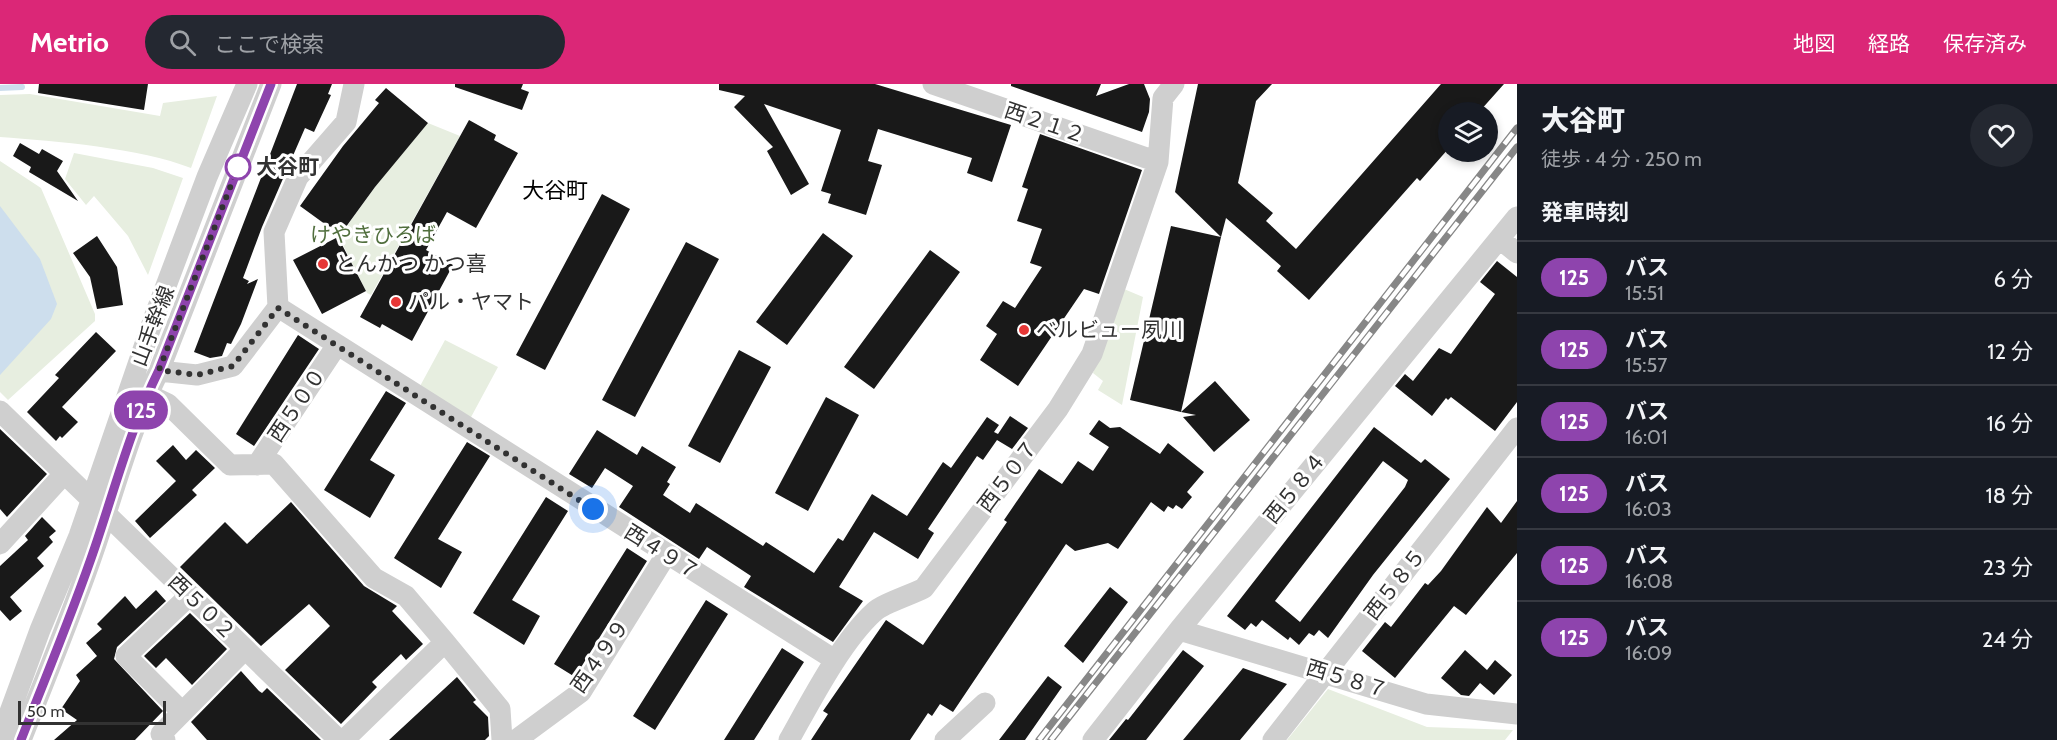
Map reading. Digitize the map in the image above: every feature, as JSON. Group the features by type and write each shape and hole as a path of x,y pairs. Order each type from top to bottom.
{"street":[{"name":"山手幹線","path":"21,740 98,507 155,315 207,177 247,84"},
{"name":"山手幹線","path":"0,739 147,393 159,370 271,84"},
{"path":"159,370 197,375 233,366 278,308 274,232 298,177 346,122 354,84"},
{"name":"西２１２","path":"933,84 1158,162"},
{"name":"西５０７","path":"789,740 835,660 875,610 907,598 924,588 1058,409 1092,354 1158,162 1163,98 1174,84"},
{"name":"西５８４","path":"1093,740 1179,630 1517,217"},
{"path":"1500,238 1517,252"},
{"name":"西４９７","path":"278,308 835,660"},
{"name":"西５００","path":"257,465 337,345"},
{"path":"147,393 168,404 230,465 274,464 374,578 406,596 445,642 500,709 502,740"},
{"name":"西５０２","path":"0,411 339,740"},
{"name":"西５８５","path":"1273,740 1517,428"},
{"path":"0,544 64,474"},
{"name":"西４９９","path":"516,740 581,692 666,555"},
{"path":"182,712 126,656 190,595"},
{"name":"西５８７","path":"1179,630 1426,704 1517,714"},
{"path":"344,740 445,642"},
{"path":"163,737 182,712 245,649"},
{"path":"945,740 985,703"}],"green space":[{"path":"30,94 160,116 163,103 217,96 191,168 123,150 0,137 0,95"},
{"name":"けやきひろば","path":"428,123 460,136 371,295 367,293 339,237 380,180"},
{"path":"74,153 153,168 183,178 148,275 128,236 94,196 86,205 65,179"},
{"path":"0,161 41,188 95,314 95,321 8,400 0,392"},
{"path":"1124,289 1143,297 1122,405 1098,390 1103,381 1093,373"},
{"path":"445,340 498,367 470,419 419,388"},
{"path":"1328,689 1427,727 1513,730 1505,740 1287,740"}],"water":[{"path":"0,206 40,259 57,304 51,319 0,375"}],"building":[{"path":"39,84 148,84 144,110 38,93"},
{"path":"297,84 332,84 328,94 331,95 314,132 305,128 262,227 243,278 249,281 247,284 258,279 241,324 231,344 227,343 222,356 210,358 194,352"},
{"path":"455,84 523,84 521,89 529,92 522,110 455,87"},
{"path":"719,84 875,84 1011,125 992,182 967,173 972,158 878,129 868,161 882,165 866,215 828,203 831,194 821,191 841,130 764,104 809,184 791,195 767,151 773,147 734,107 745,96 719,90"},
{"path":"1011,84 1101,84 1096,96 1129,84 1144,84 1150,99 1149,112 1142,132 1011,86"},
{"path":"1198,84 1272,84 1256,101 1238,183 1273,213 1266,221 1296,249 1441,84 1504,84 1488,102 1438,102 1438,161 1420,181 1417,178 1309,300 1277,271 1281,266 1226,218 1221,237 1175,192"},
{"path":"386,88 428,123 375,187 340,235 300,206 343,146 379,103 375,100"},
{"path":"469,120 496,135 494,140 518,153 476,228 447,212 426,250 453,265 412,341 382,324 380,328 360,317"},
{"path":"1040,134 1142,170 1099,294 1084,289 1018,386 980,360 997,334 986,326 1003,301 1015,308 1042,267 1030,263 1042,229 1017,221 1028,189 1022,187"},
{"path":"20,143 39,154 42,149 63,161 57,171 78,201 29,172 31,167 13,156"},
{"path":"602,194 630,209 545,370 516,355"},
{"path":"1171,226 1221,237 1181,412 1130,400"},
{"path":"823,233 853,256 787,345 756,322"},
{"path":"97,236 117,267 123,305 97,309 90,277 73,253"},
{"path":"338,237 366,291 322,314 293,260"},
{"path":"686,242 719,259 635,417 602,400"},
{"path":"930,250 960,272 874,389 844,367"},
{"path":"1497,261 1517,277 1517,402 1495,431 1451,397 1448,400 1446,398 1432,416 1395,386 1405,374 1413,381 1439,348 1451,354 1495,294 1480,282"},
{"path":"96,332 116,351 62,407 78,422 56,441 27,412 59,378 55,375"},
{"path":"298,335 319,349 254,446 236,434"},
{"path":"739,350 771,367 720,463 688,446"},
{"path":"1215,381 1250,420 1214,452 1183,417 1196,415 1181,412"},
{"path":"386,391 406,403 370,460 395,475 370,518 324,490"},
{"path":"826,397 859,415 808,511 775,493"},
{"path":"1010,416 1028,428 1012,449 997,440 983,460 977,456 928,529 934,533 918,559 874,532 839,587 863,601 833,642 744,587 751,576 707,547 699,559 619,507 633,486 605,468 592,488 569,474 597,430 637,455 642,446 676,467 667,482 670,484 663,495 690,513 696,503 763,546 766,542 814,573 838,538 843,541 872,494 907,516 943,462 951,468 987,417 999,425 994,432 998,434"},
{"path":"1099,420 1110,428 1120,427 1160,454 1168,443 1204,472 1187,492 1192,497 1182,509 1176,505 1173,509 1168,506 1164,512 1151,502 1118,549 1108,543 1075,551 1066,544 953,712 940,704 932,716 928,713 910,740 811,740 828,714 823,711 886,620 923,645 1007,522 1004,520 1039,469 1062,484 1078,461 1093,471 1109,447 1089,434"},
{"path":"1374,427 1421,463 1425,459 1450,479 1373,575 1328,638 1319,630 1314,636 1309,633 1299,645 1290,637 1288,640 1262,620 1256,627 1251,623 1245,630 1227,616","holes":["1383,461 1408,480 1405,487 1300,622 1275,601"]},
{"path":"0,429 47,474 7,517 0,509"},
{"path":"467,442 490,456 438,539 462,552 441,588 394,558"},
{"path":"173,445 186,460 196,450 215,468 192,490 197,495 150,538 135,521 176,481 156,461"},
{"path":"546,497 568,511 512,600 540,616 524,645 473,613"},
{"path":"1517,501 1517,553 1466,615 1454,606 1395,678 1362,651 1385,622 1391,627 1425,583 1428,585 1441,571 1487,507 1501,523"},
{"path":"291,502 364,586 397,606 392,611 423,644 406,660 401,654 372,682 377,687 341,724 285,670 330,626 309,604 261,646 180,567 225,522 247,544"},
{"path":"42,517 56,531 49,537 53,542 37,558 44,566 10,597 22,611 10,621 0,610 0,566 28,540 25,536"},
{"path":"627,548 647,561 575,677 554,664"},
{"path":"1110,587 1128,602 1083,663 1064,646"},
{"path":"156,590 166,601 117,647 114,659 163,711 135,740 54,740 77,720 61,709 80,681 76,675 97,656 86,643 102,629 97,624 125,596 136,609"},
{"path":"706,600 728,614 655,730 633,716"},
{"path":"190,613 227,649 192,685 166,658 156,668 144,656"},
{"path":"782,648 804,662 754,740 724,740"},
{"path":"1183,650 1204,666 1146,740 1109,740 1126,719 1128,720"},
{"path":"1465,650 1487,670 1495,660 1512,675 1494,695 1480,683 1469,696 1461,695 1441,678"},
{"path":"1243,668 1287,684 1240,740 1183,740"},
{"path":"241,671 262,693 267,688 321,740 207,740 191,722"},
{"path":"1048,676 1062,687 1025,740 999,740"},
{"path":"457,677 476,700 473,702 488,717 489,736 485,740 389,740"}],"waterway":[{"path":"0,88 22,87"}],"railway":[{"path":"1039,740 1517,128"},
{"path":"1051,740 1517,147"}],"bus line":[{"name":"125","path":"21,740 94,550 116,477 147,393 159,370 271,84"}],"place":[{"name":"大谷町","path":"238,167"},
{"name":"とんかつ かつ喜","path":"323,264"},
{"name":"パル・ヤマト","path":"396,302"},
{"name":"ベルビュー夙川","path":"1024,330"}],"district":[{"name":"大谷町","path":"555,190"}],"route":[{"path":"238,167 159,370 197,375 233,366 278,308 593,509"}]}
